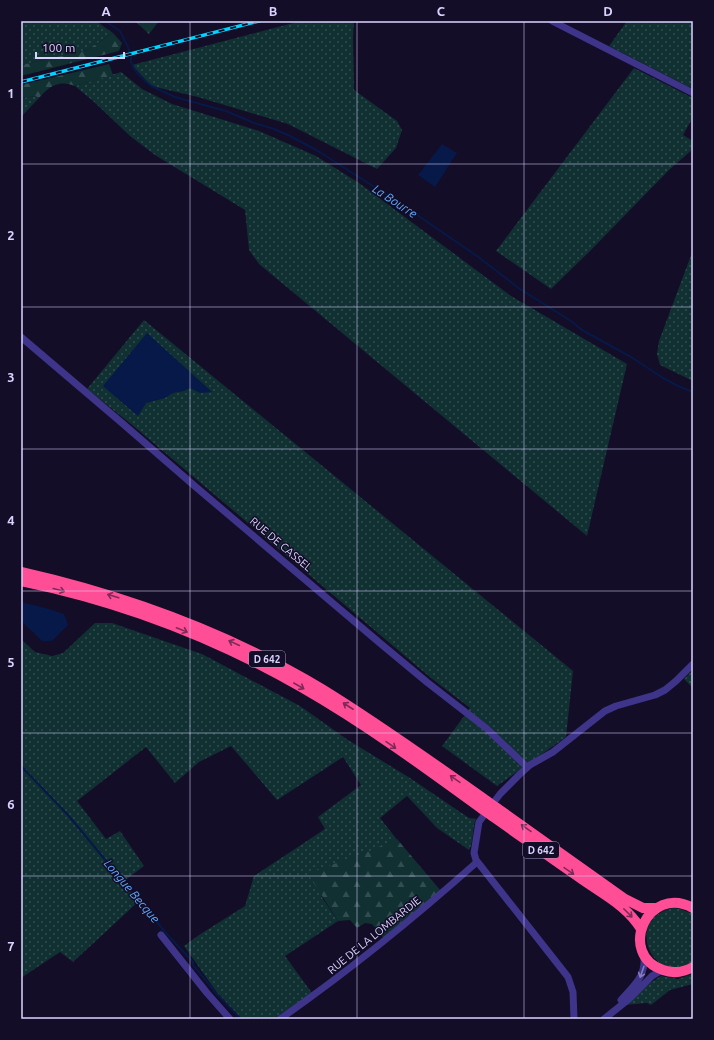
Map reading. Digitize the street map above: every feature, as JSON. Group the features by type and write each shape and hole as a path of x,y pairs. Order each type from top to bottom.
{"highway":[{"name":"D 642","path":"21,572 77,585 138,604 197,626 261,656 316,686 360,714 485,805 589,885 612,899 632,916 641,929"},
{"name":"D 642","path":"21,581 76,594 138,613 207,640 259,665 300,686 344,713 485,805"},
{"name":"D 642","path":"494,812 625,899 643,908 657,908"},
{"path":"692,968 679,972 662,970 653,965 644,954 640,944 641,929 647,917 657,908 674,903 685,904 693,908"}],"street":[{"path":"552,21 693,93"},
{"name":"RUE DE CASSEL","path":"21,337 392,653 486,728 527,767"},
{"path":"574,1019 574,996 568,977 477,862 474,853 477,828 480,820 503,791 527,767 553,752 605,711 666,690 693,664"},
{"name":"RUE DE LA LOMBARDIE","path":"280,1019 364,958 477,862"},
{"path":"161,935 206,993 230,1019"},
{"path":"606,1017 641,977 644,968 644,954"},
{"path":"606,1017 629,999 652,976 662,970"}],"green space":[{"path":"21,21 96,21 113,33 87,50 21,65"},
{"path":"135,21 159,21 149,34"},
{"path":"301,21 354,21 354,90 397,121 402,130 396,148 377,169 288,124 198,97 151,86 132,65"},
{"path":"627,21 693,21 693,89 609,46"},
{"path":"113,33 122,43 119,51 21,76 21,65 87,50"},
{"path":"109,64 113,75 75,86 64,83 54,85 38,99 36,96 21,98 21,85"},
{"path":"634,68 693,98 693,117 683,135 693,141 693,149 669,170 551,289 496,251"},
{"path":"121,72 142,89 172,104 259,131 316,156 359,183 511,296 627,364 587,536 259,264 249,250 245,210 155,155 130,136 75,86"},
{"path":"36,96 38,99 21,117 21,98"},
{"path":"693,250 693,381 660,365 657,354 659,341"},
{"path":"144,320 573,671 566,737 497,786 442,746 470,708 431,678 131,424 87,389"},
{"path":"95,623 112,623 202,654 300,706 348,740 410,778 469,818 476,819 471,847 469,850 437,828 407,796 380,818 397,839 321,896 338,921 285,956 312,993 274,1019 241,1019 218,994 184,946 245,906 254,876 325,829 318,817 361,785 343,757 277,800 231,746 199,762 175,783 146,747 77,801 106,839 120,831 144,866 124,881 139,901 73,962 60,952 21,978 21,639 35,652 52,656 63,653"},
{"path":"693,670 693,688 684,679"},
{"path":"397,839 441,891 384,939 372,924 365,923 357,928 350,920 338,921 308,874 358,856"},
{"path":"674,908 693,914 693,962 678,968 665,966 655,959 649,948 647,936 650,924 658,914"},
{"path":"693,974 693,984 670,990 651,1005 647,1003 625,1005 650,983 661,976 678,979"}],"water":[{"path":"442,144 457,153 435,187 418,175"},
{"path":"147,333 212,392 200,393 190,388 173,393 165,398 146,403 138,416 103,386"},
{"path":"21,602 64,614 68,625 52,641 42,641 21,621"}],"waterway":[{"name":"La Bourre","path":"105,21 120,31 131,55 131,62 134,69 151,86 175,97 226,111 254,123 274,129 318,151 404,206 477,256 520,289 571,321 582,330 631,357 663,378 693,392"},
{"name":"Longue Becque","path":"21,766 68,815 166,933 193,962 193,965 214,991 241,1019"}],"railway":[{"path":"21,82 259,21"}]}
